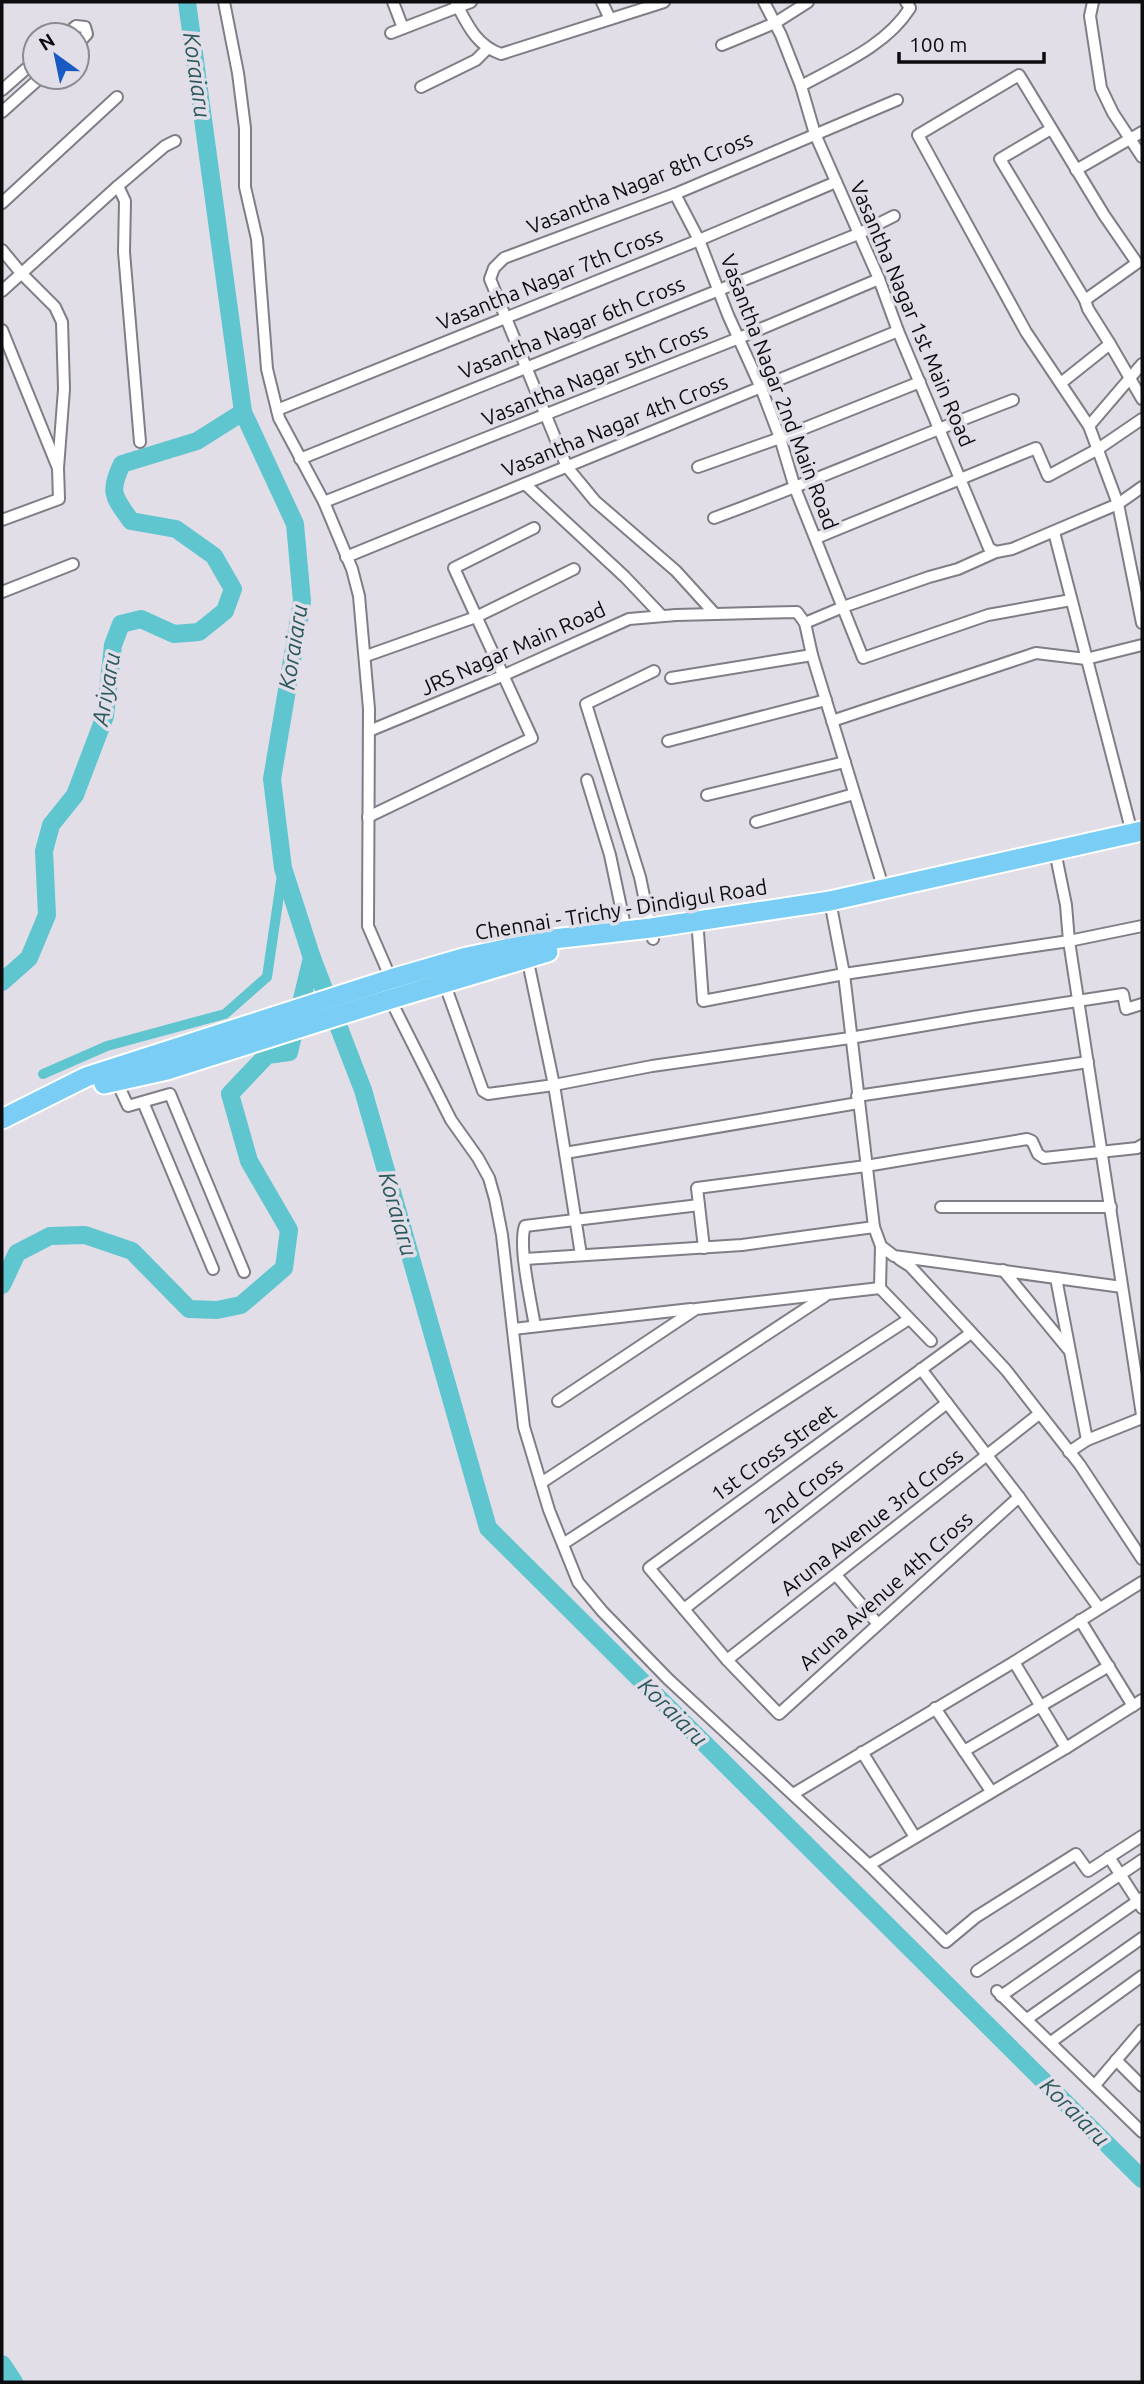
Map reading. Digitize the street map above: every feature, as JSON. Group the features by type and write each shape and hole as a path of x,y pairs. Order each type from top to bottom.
{"highway":[{"name":"Chennai - Trichy - Dindigul Road","path":"2,1119 86,1077 225,1042 385,991 503,948 626,931 698,932 1057,861 1137,837"},
{"name":"Chennai - Trichy - Dindigul Road","path":"385,991 444,982 555,950 831,906 884,890 1137,837"},
{"name":"Chennai - Trichy - Dindigul Road","path":"2,1131 74,1094 116,1080 167,1070 225,1042"}],"street":[{"path":"224,2 245,128 245,187 257,239 267,369 278,410 300,459 324,502 352,569 359,596 366,656 369,731 368,926 385,991 451,1120 489,1178 502,1235 524,1427 541,1483 578,1581 602,1611 668,1679 869,1865 946,1942 976,1917 1076,1854 1088,1871 1142,1836"},
{"path":"393,2 403,28"},
{"path":"391,33 457,5 471,2"},
{"path":"602,2 610,19"},
{"path":"457,5 471,32 487,49 501,54 664,2"},
{"name":"Vasantha Nagar 1st Main Road","path":"764,2 802,86 815,134 879,279 989,548 996,552"},
{"path":"722,45 775,23 808,2"},
{"path":"802,86 867,50 902,20 910,8 906,2"},
{"path":"1084,2 1090,16 1101,88 1113,113 1142,157"},
{"path":"1090,16 1093,2"},
{"path":"421,87 476,60 487,49"},
{"path":"2,90 21,73"},
{"path":"1085,300 1140,266 1076,170 1019,75 918,135 1026,332 1089,426 1118,504 1142,623"},
{"path":"3,108 24,91"},
{"path":"2,203 117,97"},
{"name":"Vasantha Nagar 8th Cross","path":"504,318 490,279 494,268 504,258 675,194 897,100"},
{"path":"1051,129 1000,159 1142,399"},
{"path":"1076,170 1142,132"},
{"path":"2,291 118,186 174,141"},
{"name":"Vasantha Nagar 7th Cross","path":"278,410 836,182"},
{"path":"118,186 125,201 124,252 140,442"},
{"name":"Vasantha Nagar 2nd Main Road","path":"675,194 699,240 761,388 795,488 863,659 988,615 1071,600"},
{"name":"Vasantha Nagar 6th Cross","path":"300,459 858,234 894,216"},
{"path":"2,250 55,307 62,322 64,389 58,468 59,499 3,517"},
{"name":"Vasantha Nagar 5th Cross","path":"324,502 739,338 879,279"},
{"path":"504,318 567,467 594,501 676,572 715,614"},
{"path":"2,330 58,468"},
{"name":"Vasantha Nagar 4th Cross","path":"346,557 898,331"},
{"path":"1061,383 1110,344"},
{"path":"1089,426 1142,364"},
{"path":"698,467 780,438 920,382"},
{"path":"714,518 1013,400"},
{"path":"816,538 1036,448 1048,475 1098,449 1142,419"},
{"path":"525,484 625,577 662,616"},
{"path":"884,890 812,655 805,624 843,607 958,569 996,552 1012,549 1118,504 1142,488"},
{"path":"368,817 532,738 454,568 534,528"},
{"path":"1054,532 1086,659 1137,837"},
{"path":"2,592 73,564"},
{"path":"1131,572 1142,568"},
{"path":"366,656 476,617 574,569"},
{"name":"JRS Nagar Main Road","path":"369,731 502,676 629,618 797,612 805,624"},
{"path":"832,721 1036,653 1086,659 1142,645"},
{"path":"671,678 812,655"},
{"path":"652,933 640,877 586,704 654,671"},
{"path":"668,741 826,700"},
{"path":"707,795 845,762"},
{"path":"587,780 610,855 626,931"},
{"path":"756,821 855,794"},
{"path":"1057,861 1066,905 1069,941 1142,1416 1087,1440 1069,1452"},
{"path":"831,906 844,974 874,1227 881,1246 880,1288 931,1341"},
{"path":"698,932 702,1001 844,974 1069,941 1142,926"},
{"path":"527,957 554,1085 581,1255"},
{"path":"444,982 483,1091 488,1094 554,1085 652,1066 850,1038 1123,994 1126,1009 1142,1004"},
{"path":"565,1153 858,1099 1088,1062"},
{"path":"116,1080 128,1106 170,1094 244,1272"},
{"path":"143,1102 213,1269"},
{"path":"704,1248 697,1188 866,1166 1027,1139 1032,1141 1038,1154 1044,1158 1137,1148 1142,1145"},
{"path":"535,1326 525,1259 525,1226 699,1205"},
{"path":"942,1207 1111,1207"},
{"path":"525,1259 742,1245 874,1227"},
{"path":"881,1246 910,1266 1006,1370 1080,1465 1142,1559"},
{"path":"894,1256 1122,1287"},
{"path":"1003,1270 1070,1352"},
{"path":"1056,1278 1087,1440"},
{"path":"513,1329 880,1288"},
{"path":"541,1483 830,1294"},
{"path":"558,1401 696,1309"},
{"path":"563,1544 909,1319"},
{"name":"1st Cross Street","path":"684,1609 649,1568 971,1333"},
{"path":"921,1369 1019,1497 1099,1608"},
{"name":"2nd Cross","path":"684,1609 947,1403"},
{"name":"Aruna Avenue 3rd Cross","path":"727,1660 1040,1414"},
{"name":"Aruna Avenue 4th Cross","path":"727,1660 779,1714 1019,1497"},
{"path":"836,1576 878,1623"},
{"path":"793,1794 1142,1582"},
{"path":"684,1609 727,1660"},
{"path":"869,1865 1138,1703 1109,1666 1080,1620"},
{"path":"1014,1662 1066,1748"},
{"path":"964,1751 1109,1666"},
{"path":"935,1708 991,1791"},
{"path":"862,1752 915,1837"},
{"path":"1109,1857 1141,1902 999,1994 1142,2132"},
{"path":"977,1971 1142,1860"},
{"path":"1027,2019 1142,1938"},
{"path":"1051,2042 1142,1976"},
{"path":"1130,1985 1142,1991"},
{"path":"1095,2085 1142,2030"},
{"path":"1116,2060 1142,2086"}],"waterway":[{"name":"Koraiaru","path":"187,2 243,412 295,524 302,601 272,779 283,868 312,958 363,1090 488,1528 1142,2179"},
{"name":"Ariyaru","path":"2,982 29,958 47,915 44,851 51,825 75,795 105,716 113,645 121,624 141,619 174,634 199,632 225,611 233,589 214,556 176,529 131,521 120,506 114,488 122,464 197,441 243,412"},
{"path":"43,1074 107,1046 225,1014 267,977 283,868"},
{"path":"2,1285 17,1253 50,1236 85,1235 132,1251 189,1309 217,1310 241,1305 284,1268 289,1230 249,1161 230,1094 267,1055 289,1052 312,958"},
{"path":"2,2364 14,2382"}]}
